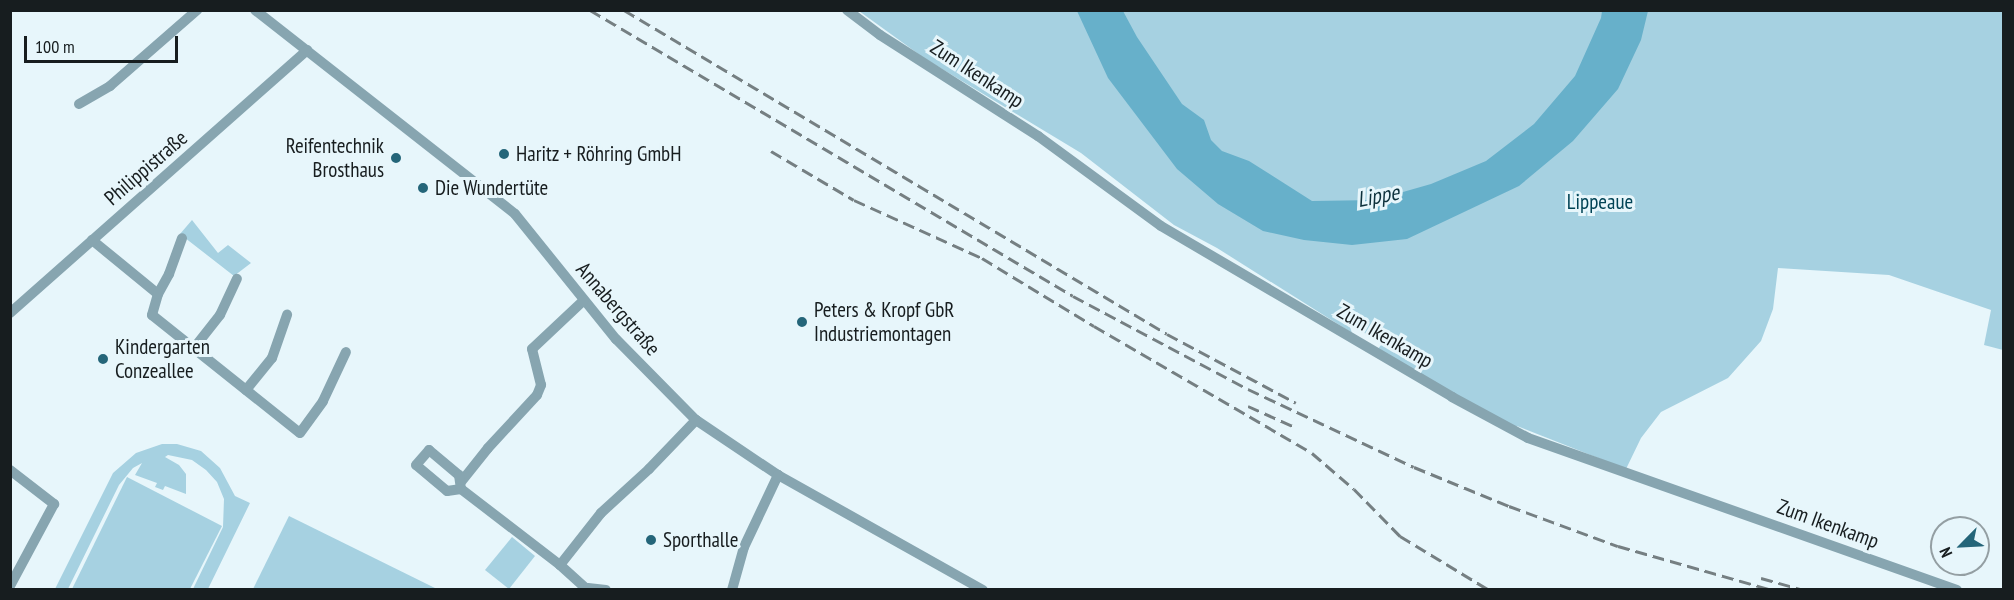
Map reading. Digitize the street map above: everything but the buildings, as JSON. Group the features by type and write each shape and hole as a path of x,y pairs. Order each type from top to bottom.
{"street":[{"path":"79,104 110,86 197,10"},
{"name":"Annabergstraße","path":"255,10 515,214 584,300 651,376 696,420 778,475 978,588"},
{"name":"Zum Ikenkamp","path":"847,10 880,35 1038,136 1161,226 1452,397 1528,438 1957,590"},
{"name":"Philippistraße","path":"10,313 307,50"},
{"path":"182,238 169,274 158,294 152,315 300,433 323,401 346,352"},
{"path":"92,240 158,294"},
{"path":"194,348 220,315 237,279"},
{"path":"584,300 532,349 541,385 537,395 488,448 461,485 588,589 606,590"},
{"path":"246,390 272,358 287,315"},
{"path":"560,565 601,513 649,469 696,420"},
{"path":"10,470 54,504 10,586"},
{"path":"732,590 744,547 778,475"}],"green space":[{"name":"Lippeaue","path":"859,11 2003,11 2003,350 1984,345 1991,310 1889,275 1778,268 1773,309 1761,341 1728,378 1661,412 1641,438 1626,469 1517,426 1512,433 1378,349 1381,345 1363,332 1350,327 1352,333 1217,248 1174,225 1081,153 924,58"},
{"path":"192,220 218,253 228,245 251,263 234,276 180,234"},
{"path":"162,444 177,444 201,451 220,468 235,496 250,503 208,589 193,589 223,527 224,499 217,482 206,470 192,460 168,455 165,457 179,465 186,474 186,494 165,486 163,490 155,487 157,483 135,475 142,463 133,468 119,485 68,589 55,589 113,473 136,453"},
{"path":"127,477 222,526 190,589 72,589"},
{"path":"289,516 437,589 253,589"},
{"path":"512,537 535,556 509,589 485,570"}],"shaded area":[{"path":"1077,11 1123,11 1137,37 1182,104 1204,120 1211,140 1222,151 1249,161 1312,201 1375,200 1431,184 1486,161 1534,124 1575,76 1602,11 1648,11 1641,40 1618,89 1573,141 1519,186 1407,239 1352,245 1304,240 1263,231 1218,204 1177,169 1108,78"}],"railway":[{"path":"590,10 1073,296 1248,389 1414,467 1509,506 1618,546 1772,590"},
{"path":"624,10 1167,334 1296,403"},
{"path":"771,151 854,200 982,258 1312,453 1354,489 1400,536 1489,590"},
{"path":"1248,406 1295,427"},
{"path":"1761,578 1804,590"}],"place":[{"name":"Haritz + Röhring GmbH","path":"504,154"},
{"name":"Reifentechnik Brosthaus","path":"396,158"},
{"name":"Die Wundertüte","path":"423,188"},
{"name":"Peters & Kropf GbR Industriemontagen","path":"802,322"},
{"name":"Kindergarten Conzeallee","path":"103,359"},
{"name":"Sporthalle","path":"651,540"}],"water label":[{"name":"Lippe","path":"1378,196"}]}
